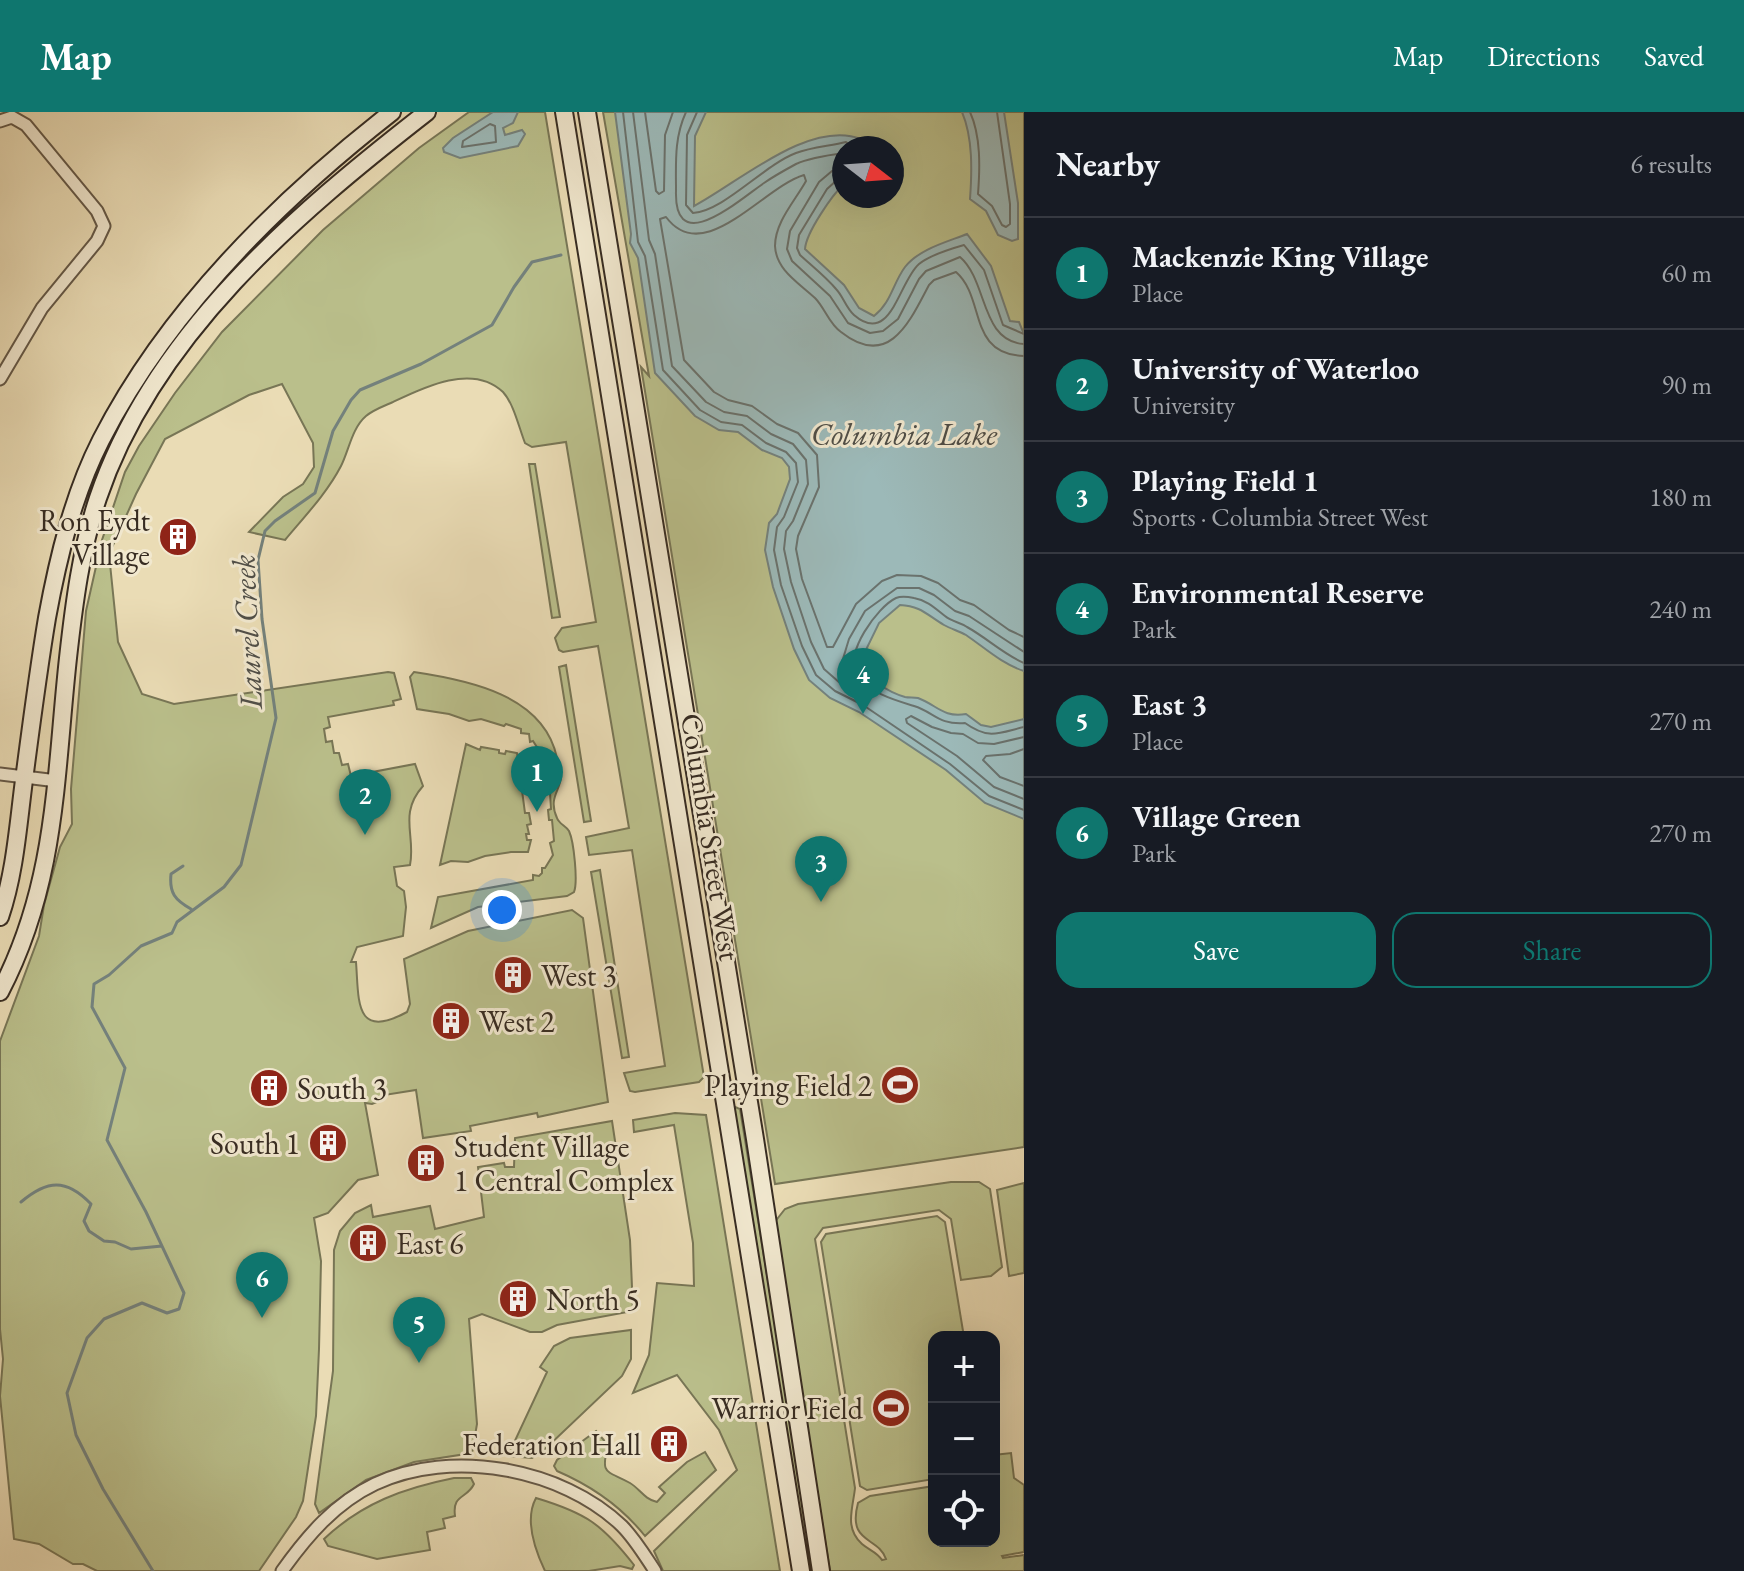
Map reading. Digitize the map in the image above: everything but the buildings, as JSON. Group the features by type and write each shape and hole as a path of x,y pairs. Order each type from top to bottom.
{"main road":[{"path":"0,917 14,863 47,618 62,548 95,455 130,388 171,328 254,235 343,150 392,112"},
{"path":"0,992 22,945 50,847 68,664 83,554 98,498 117,450 135,415 179,349 226,292 267,249 358,167 427,112"},
{"name":"Columbia Street West","path":"564,112 801,1571"},
{"name":"Columbia Street West","path":"587,112 755,1139 821,1571"}],"street":[{"path":"0,121 12,117 26,125 97,211 104,226 97,241 42,308 0,379"},
{"path":"0,774 57,781"},
{"path":"282,1571 310,1532 359,1493 376,1483 408,1472 456,1465 507,1470 575,1494 597,1506 623,1527 655,1571"}],"green space":[{"path":"469,112 545,112 704,1077 699,1082 635,1092 630,1091 624,1073 665,1066 632,850 589,855 586,837 629,828 598,646 563,652 559,650 555,638 562,628 596,622 566,442 532,447 525,443 507,397 491,383 463,378 419,390 375,410 361,421 335,476 285,540 249,532 283,497 303,484 314,467 313,443 282,384 249,395 165,439 109,554 118,642 142,694 174,704 394,673 401,699 393,701 394,705 328,717 330,727 324,729 326,742 332,741 334,753 339,753 342,765 348,764 351,776 415,764 423,786 411,806 409,816 410,865 394,867 397,886 404,891 403,936 357,947 351,962 356,962 359,1002 363,1012 368,1019 377,1022 407,1012 410,1004 404,959 468,931 572,910 583,918 608,1102 538,1117 537,1113 470,1126 471,1131 423,1138 416,1090 384,1095 384,1099 372,1104 365,1103 378,1175 358,1180 328,1213 314,1218 321,1261 316,1416 303,1501 296,1517 259,1571 97,1571 83,1564 73,1564 39,1544 14,1539 0,1396 3,1359 0,1329 0,1041 39,936 60,847 72,824 71,789 86,611 102,540 125,472 139,446 222,332 323,230 419,148"},
{"path":"603,112 1024,112 1024,1147 775,1184 641,367 649,376"},
{"path":"529,464 535,464 560,617 552,618"},
{"path":"566,665 591,821 584,822 559,667"},
{"path":"414,672 457,680 501,694 537,719 549,737 560,770 554,805 558,820 571,836 574,892 567,896 478,907 431,928 438,897 533,880 533,875 542,873 542,868 553,855 550,843 554,841 552,820 549,820 548,810 551,809 547,774 542,758 538,759 540,752 533,741 530,742 529,734 506,724 481,719 469,721 417,709 410,677"},
{"path":"466,744 480,750 481,747 505,754 506,751 517,753 525,813 529,813 531,824 527,825 529,834 526,834 527,840 531,840 528,852 511,852 440,865"},
{"path":"600,870 629,1057 622,1058 591,872"},
{"path":"735,1107 740,1109 812,1552 810,1556 805,1554 733,1110"},
{"path":"675,1113 706,1115 780,1571 663,1571 654,1551 737,1470 719,1430 677,1375 633,1393 649,1355 657,1283 694,1286 693,1243 674,1125 634,1132 633,1120"},
{"path":"612,1121 630,1240 633,1311 557,1325 542,1332 530,1332 482,1314 469,1319 477,1424 472,1453 414,1462 366,1480 319,1513 315,1504 333,1371 334,1250 340,1231 355,1213 371,1205 373,1217 430,1206 435,1229 484,1217 478,1167 504,1163 505,1167 514,1167 515,1138"},
{"path":"951,1182 979,1182 990,1189 1002,1267 991,1276 961,1280 951,1219 939,1210 823,1228 815,1239 855,1488 851,1525 856,1538 882,1560 886,1559 877,1546 860,1533 856,1516 858,1503 870,1496 928,1487 928,1547 1000,1547 1000,1454 1011,1453 1014,1478 1024,1485 1024,1552 1002,1556 1024,1555 1024,1571 830,1571 774,1223 785,1209 798,1204"},
{"path":"1024,1183 1024,1273 1009,1276 997,1190"},
{"name":"Warrior Field","path":"937,1216 945,1222 963,1331 928,1331 928,1480 867,1490 860,1486 821,1242 826,1234"},
{"path":"631,1330 631,1359 622,1376 532,1458 509,1456 504,1451 507,1444 513,1445 547,1372 540,1367 554,1346 570,1338"},
{"path":"596,1431 608,1445 607,1471 630,1483 653,1501 657,1502 665,1493 659,1487 687,1462 705,1452 716,1470 645,1536 605,1498 557,1471 554,1466 557,1460"},
{"path":"454,1478 471,1478 474,1484 458,1500 455,1516 443,1519 445,1528 427,1532 430,1550 377,1559 328,1546 324,1539 353,1516 384,1499"},
{"path":"536,1498 568,1509 592,1522 623,1551 634,1565 632,1569 620,1566 589,1571 545,1571 531,1525"}],"water":[{"path":"493,112 518,112 513,123 503,128 505,135 522,130 525,134 518,146 460,158 444,152 443,148 453,138"},
{"name":"Columbia Lake","path":"615,112 706,112 695,136 694,206 774,156 797,145 832,136 832,198 820,215 805,249 844,285 859,308 874,316 911,261 934,247 967,234 991,266 1010,321 1019,322 1024,334 1024,671 924,612 900,605 879,623 860,662 873,679 892,692 918,698 946,713 966,714 981,725 991,727 1024,719 1024,819 985,803 946,770 859,712 830,698 809,680 794,649 773,587 765,550 769,523 777,514 790,479 789,467 782,458 762,450 738,432 719,430 695,416 655,373 638,258 630,243"},
{"path":"962,112 1004,112 1018,203 1018,239 1012,241 998,235 986,211 970,199 970,144"}],"waterway":[{"name":"Laurel Creek","path":"153,1571 103,1489 76,1435 67,1393 87,1338 104,1319 142,1303 167,1313 179,1309 184,1293 146,1212 107,1140 125,1068 92,1007 94,984 109,975 141,946 172,933 177,922 224,887 241,865 276,718 262,619 258,560 265,531 315,493 333,431 360,390 421,364 492,325 532,262 561,255"},
{"path":"183,866 171,874 171,886 177,899 191,909"},
{"path":"21,1202 39,1189 65,1186 91,1204 84,1221 89,1231 104,1241 131,1249 162,1246"}],"place":[{"name":"Ron Eydt Village","path":"178,537"},
{"name":"Environmental Reserve","path":"863,714"},
{"name":"Mackenzie King Village","path":"537,812"},
{"name":"University of Waterloo","path":"365,835"},
{"name":"Playing Field 1","path":"821,902"},
{"name":"West 3","path":"513,975"},
{"name":"West 2","path":"451,1021"},
{"name":"Playing Field 2","path":"900,1085"},
{"name":"South 3","path":"269,1088"},
{"name":"South 1","path":"328,1143"},
{"name":"Student Village 1 Central Complex","path":"426,1163"},
{"name":"East 6","path":"368,1243"},
{"name":"North 5","path":"518,1299"},
{"name":"Village Green","path":"262,1318"},
{"name":"East 3","path":"419,1363"},
{"name":"Warrior Field","path":"891,1408"},
{"name":"Federation Hall","path":"669,1444"}]}
